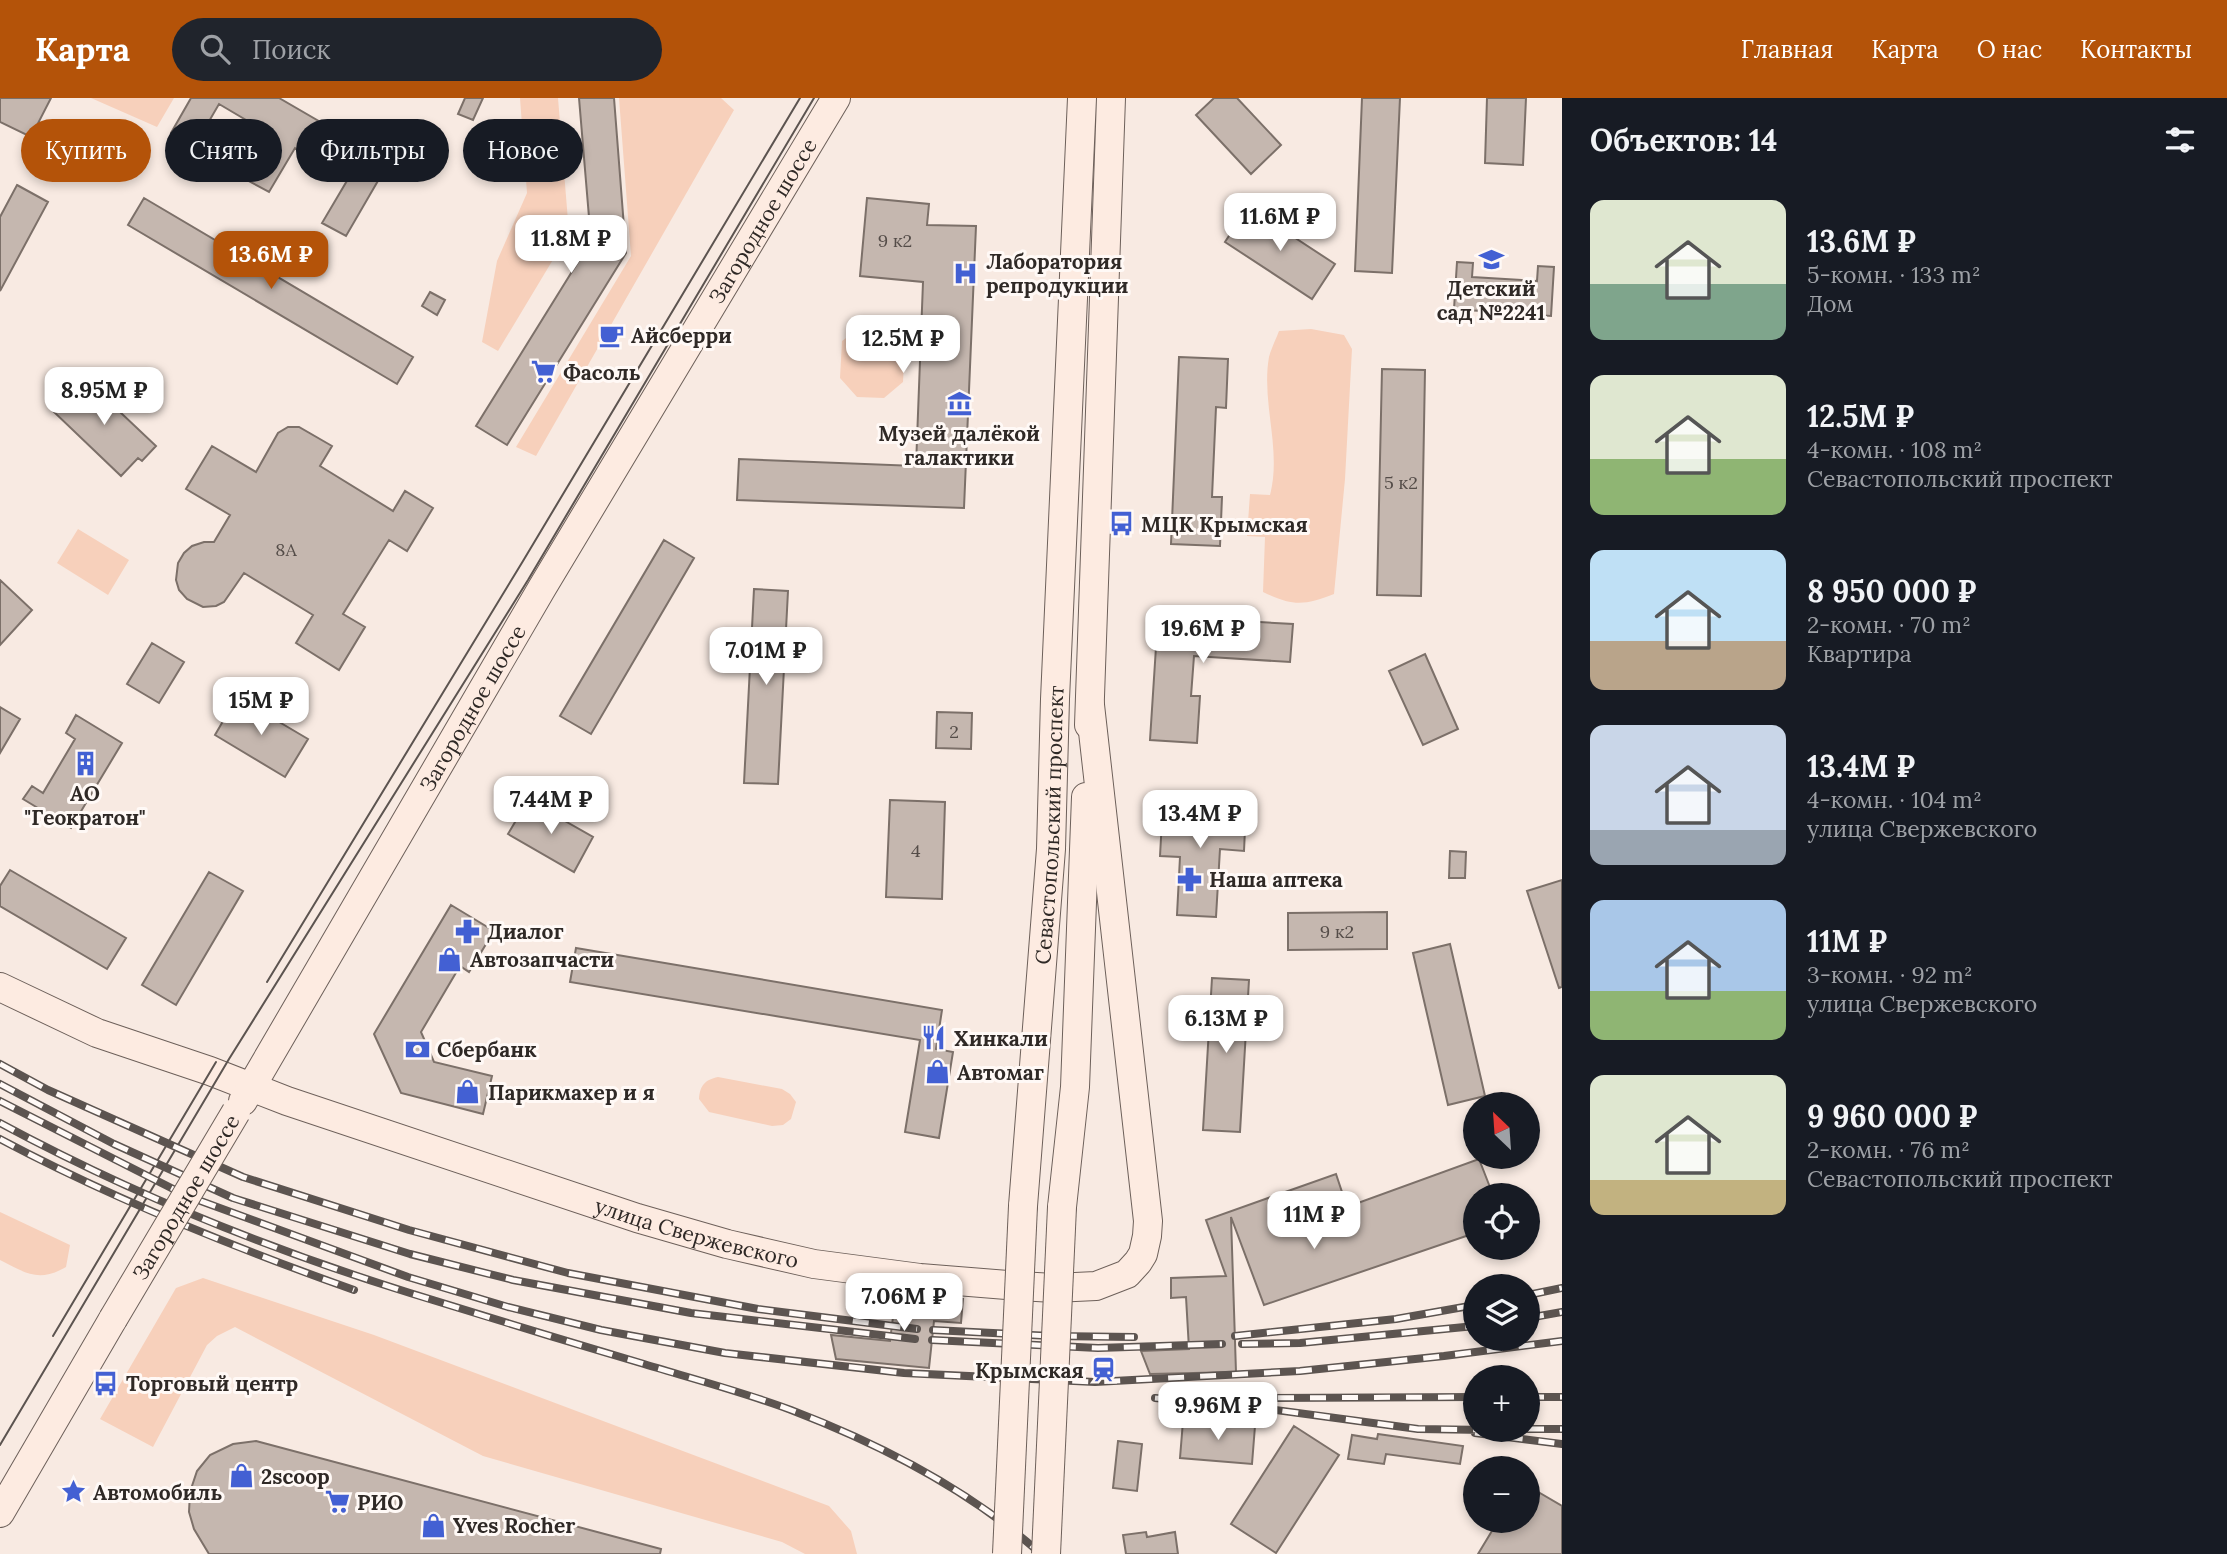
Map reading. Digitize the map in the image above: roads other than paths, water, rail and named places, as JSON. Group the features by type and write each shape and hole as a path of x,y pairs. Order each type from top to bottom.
{"main road":[{"name":"Загородное шоссе","path":"0,1513 252,1087 527,612 836,98"},
{"name":"Севастопольский проспект","path":"1007,1554 1023,1206 1051,849 1082,98"},
{"name":"Севастопольский проспект","path":"1046,1554 1062,1207 1075,1087 1111,98"},
{"name":"улица Свержевского","path":"0,987 97,1033 637,1218 752,1250 814,1264 920,1278 1054,1288 1096,1286 1127,1274 1138,1262 1143,1254 1148,1221 1090,705"}],"tram line":[{"path":"267,982 800,98"},
{"path":"0,1445 229,1059 528,580 814,98"},
{"path":"53,1336 216,1062"}],"railway":[{"path":"0,1064 48,1090 243,1177 409,1230 568,1273 758,1309 917,1329"},
{"path":"0,1084 114,1144 233,1198 410,1254 513,1280 691,1313 915,1339"},
{"path":"0,1101 187,1196 408,1277 508,1307 601,1330 725,1353 904,1373 1095,1382 1300,1371 1562,1341"},
{"path":"0,1123 149,1196 304,1258 439,1302 755,1397 824,1423 890,1454 954,1489 985,1509 1041,1554"},
{"path":"0,1139 86,1182 174,1221 354,1290"},
{"path":"1540,1293 1562,1288"},
{"path":"1235,1336 1396,1319 1463,1307"},
{"path":"1540,1316 1562,1312"},
{"path":"1242,1344 1300,1343 1463,1327"},
{"path":"933,1330 1134,1337"},
{"path":"932,1340 1098,1348 1222,1344"},
{"path":"1246,1398 1463,1397"},
{"path":"1540,1397 1562,1397"},
{"path":"1155,1398 1261,1408 1418,1429 1463,1430"},
{"path":"1540,1429 1562,1429"},
{"path":"1540,1441 1562,1444"}],"place":[{"name":"Детский сад №2241","path":"1491,259"},
{"name":"Лаборатория репродукции","path":"966,273"},
{"name":"Айсберри","path":"611,335"},
{"name":"Фасоль","path":"543,372"},
{"name":"Музей далёкой галактики","path":"959,404"},
{"name":"МЦК Крымская","path":"1121,524"},
{"name":"АО \"Геократон\"","path":"85,764"},
{"name":"Наша аптека","path":"1189,879"},
{"name":"Диалог","path":"467,931"},
{"name":"Автозапчасти","path":"450,959"},
{"name":"Хинкали","path":"934,1038"},
{"name":"Сбербанк","path":"417,1049"},
{"name":"Автомаг","path":"937,1072"},
{"name":"Парикмахер и я","path":"468,1092"},
{"name":"Крымская","path":"1104,1370"},
{"name":"Торговый центр","path":"106,1383"},
{"name":"2scoop","path":"241,1476"},
{"name":"Автомобиль","path":"73,1492"},
{"name":"РИО","path":"337,1502"},
{"name":"Yves Rocher","path":"433,1525"}]}
